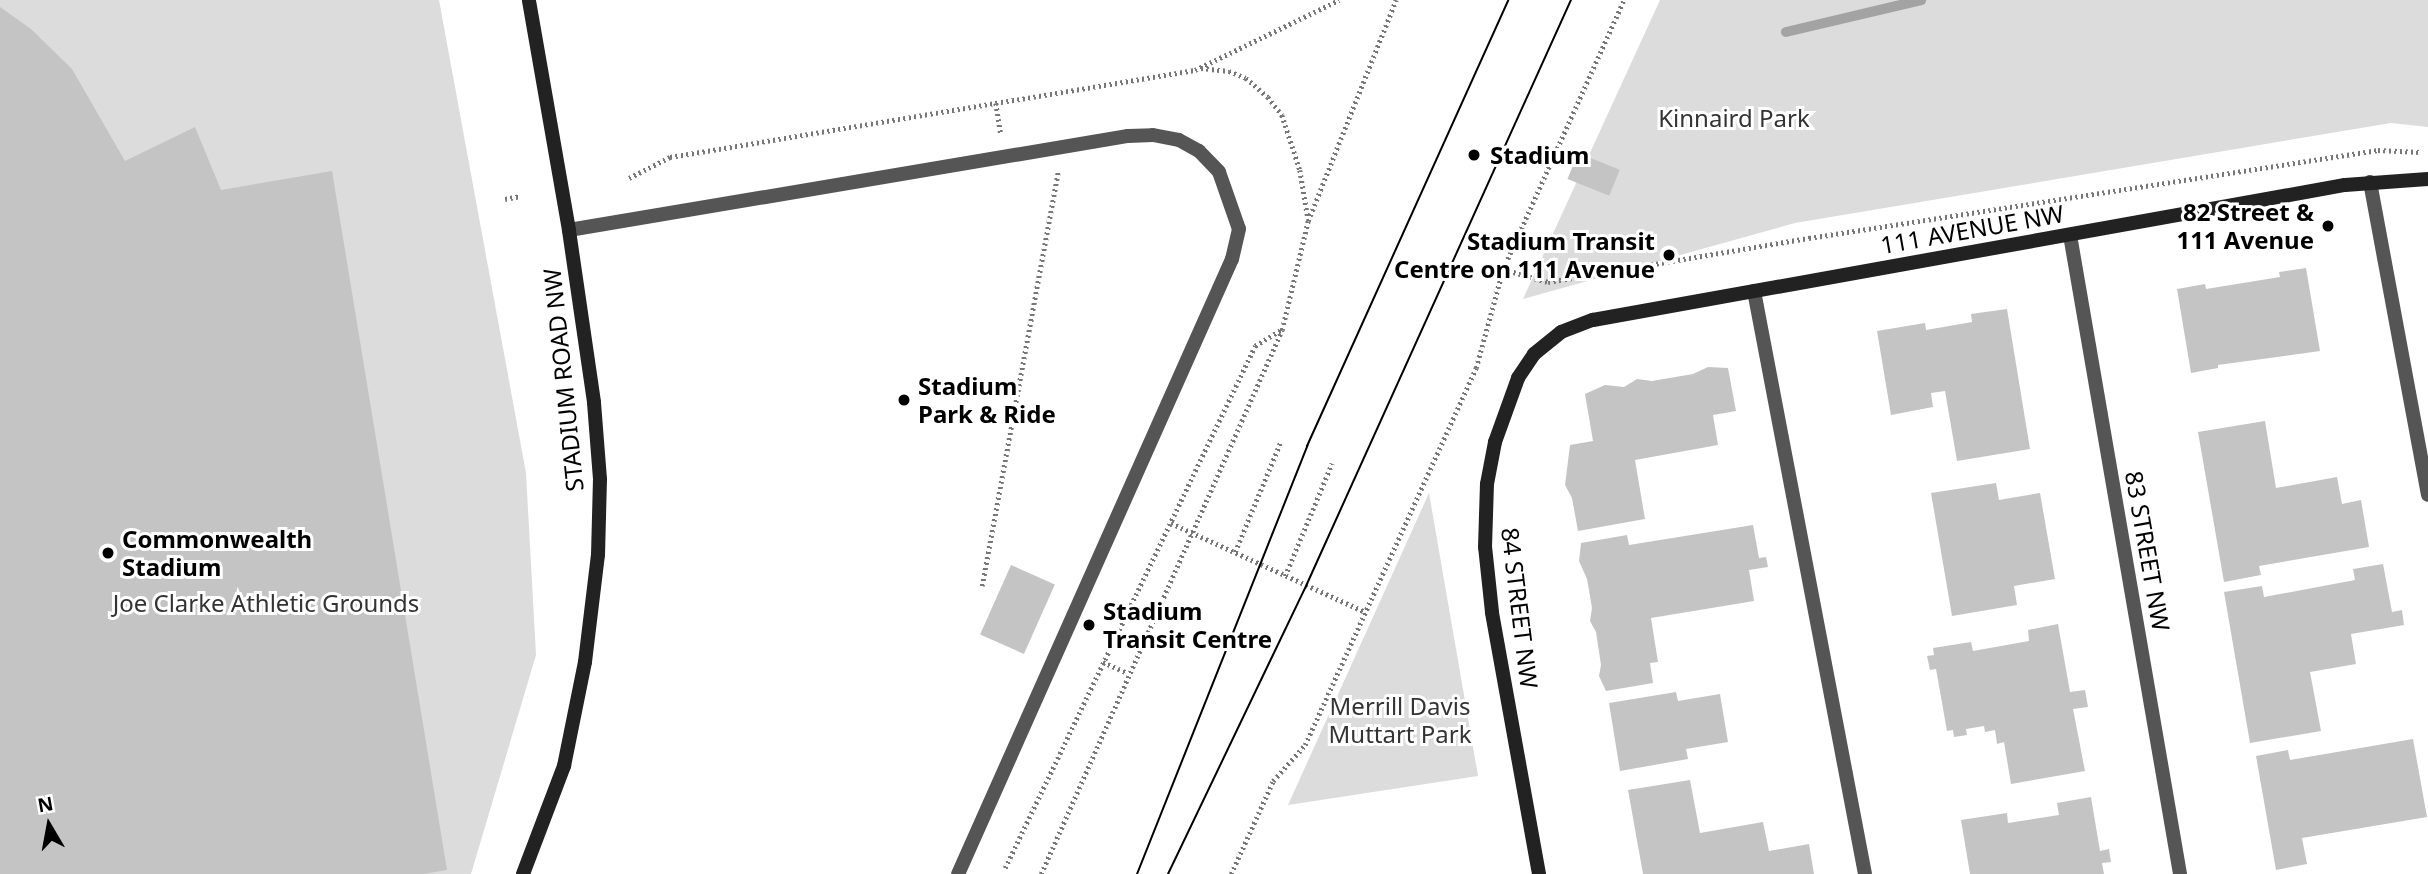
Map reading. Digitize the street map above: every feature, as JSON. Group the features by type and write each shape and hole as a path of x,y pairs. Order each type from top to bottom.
{"street":[{"name":"STADIUM ROAD NW","path":"523,874 564,766 585,662 598,555 600,479 594,402 569,230 529,0"},
{"path":"569,230 1128,136 1153,135 1179,140 1199,151 1219,172 1239,229 1232,260 958,874"},
{"name":"111 AVENUE NW","path":"1534,354 1561,332 1593,320 2370,182 2428,179"},
{"path":"2370,182 2428,495"},
{"name":"83 STREET NW","path":"2070,236 2180,874"},
{"path":"1754,291 1865,874"},
{"name":"84 STREET NW","path":"1534,354 1518,378 1495,442 1487,484 1485,547 1492,612 1539,874"}],"path":[{"path":"1200,68 1339,0"},
{"path":"1041,874 1282,330 1308,221 1396,0"},
{"path":"1231,874 1273,781 1305,745 1476,368 1503,269 1624,0"},
{"path":"629,178 670,157 1200,68 1229,71 1246,78 1268,97 1282,115 1293,140 1308,221"},
{"path":"996,103 1001,138 1009,136"},
{"path":"982,586 1058,170 1055,148"},
{"path":"1503,269 1548,282 2378,150 2428,152"},
{"path":"505,199 521,196"},
{"path":"1005,868 1255,346 1282,330"},
{"path":"1235,552 1281,441"},
{"path":"1285,576 1332,463"},
{"path":"1171,523 1365,612"},
{"path":"1103,662 1128,674"}],"green space":[{"name":"Joe Clarke Athletic Grounds","path":"0,0 439,0 526,473 536,655 471,874 0,874"},
{"name":"Kinnaird Park","path":"1660,0 2428,0 2428,127 2391,123 1795,223 1523,299"},
{"name":"Merrill Davis Muttart Park","path":"1429,493 1478,776 1288,805"}],"building":[{"name":"Joe Clarke Athletic Grounds","path":"0,7 31,29 72,69 125,161 195,127 221,190 332,171 447,870 423,874 0,874"},
{"path":"1578,153 1620,170 1609,196 1568,179"},
{"path":"2306,268 2320,351 2218,365 2218,368 2191,373 2177,289 2205,284 2206,289 2280,277 2279,272"},
{"path":"2007,309 2030,449 1957,461 1945,391 1931,393 1933,407 1891,415 1877,331 1925,323 1926,330 1972,322 1971,314"},
{"path":"1708,367 1728,368 1736,411 1713,415 1718,445 1635,460 1645,519 1578,531 1572,498 1565,485 1570,445 1593,441 1585,394 1605,385 1624,387 1637,379 1652,381 1693,374"},
{"path":"2265,421 2276,488 2337,477 2342,504 2361,500 2369,547 2259,566 2261,575 2224,582 2198,432"},
{"path":"1996,483 1999,500 2040,493 2055,579 2014,586 2017,605 1952,616 1931,493"},
{"path":"1753,525 1759,558 1766,557 1768,567 1749,570 1754,601 1651,618 1658,662 1650,663 1653,683 1606,691 1599,676 1601,665 1596,632 1590,621 1592,608 1587,579 1579,561 1581,543 1627,535 1629,545"},
{"path":"2383,564 2392,612 2402,610 2404,625 2351,634 2356,664 2310,672 2321,731 2250,743 2224,592 2262,586 2264,597 2355,580 2353,569"},
{"path":"1011,565 1055,585 1024,654 980,634"},
{"path":"2058,624 2070,692 2085,690 2088,707 2073,709 2085,771 2011,784 2004,742 1997,744 1995,730 1985,732 1984,726 1966,729 1967,735 1954,737 1953,730 1947,731 1936,669 1930,670 1927,656 1934,655 1933,648 1971,642 1973,651 2029,641 2028,630"},
{"path":"1676,692 1678,701 1720,694 1728,742 1686,749 1688,759 1620,771 1609,703"},
{"path":"2413,739 2427,817 2302,838 2307,864 2276,870 2256,756 2288,750 2290,760"},
{"path":"1690,780 1700,833 1763,822 1769,851 1809,844 1814,874 1643,874 1628,790"},
{"path":"2091,797 2100,851 2109,849 2111,862 2102,863 2104,874 1970,874 1961,820 2007,813 2008,823 2059,815 2057,803"}],"waterway":[{"path":"1786,32 1921,0"}],"tram line":[{"path":"1137,874 1307,446 1508,0"},
{"path":"1168,874 1306,586 1571,0"}],"place":[{"name":"Stadium","path":"1474,155"},
{"name":"82 Street & 111 Avenue","path":"2328,226"},
{"name":"Stadium Transit Centre on 111 Avenue","path":"1669,255"},
{"name":"Stadium Park & Ride","path":"904,400"},
{"name":"Commonwealth Stadium","path":"108,553"},
{"name":"Stadium Transit Centre","path":"1089,625"}]}
